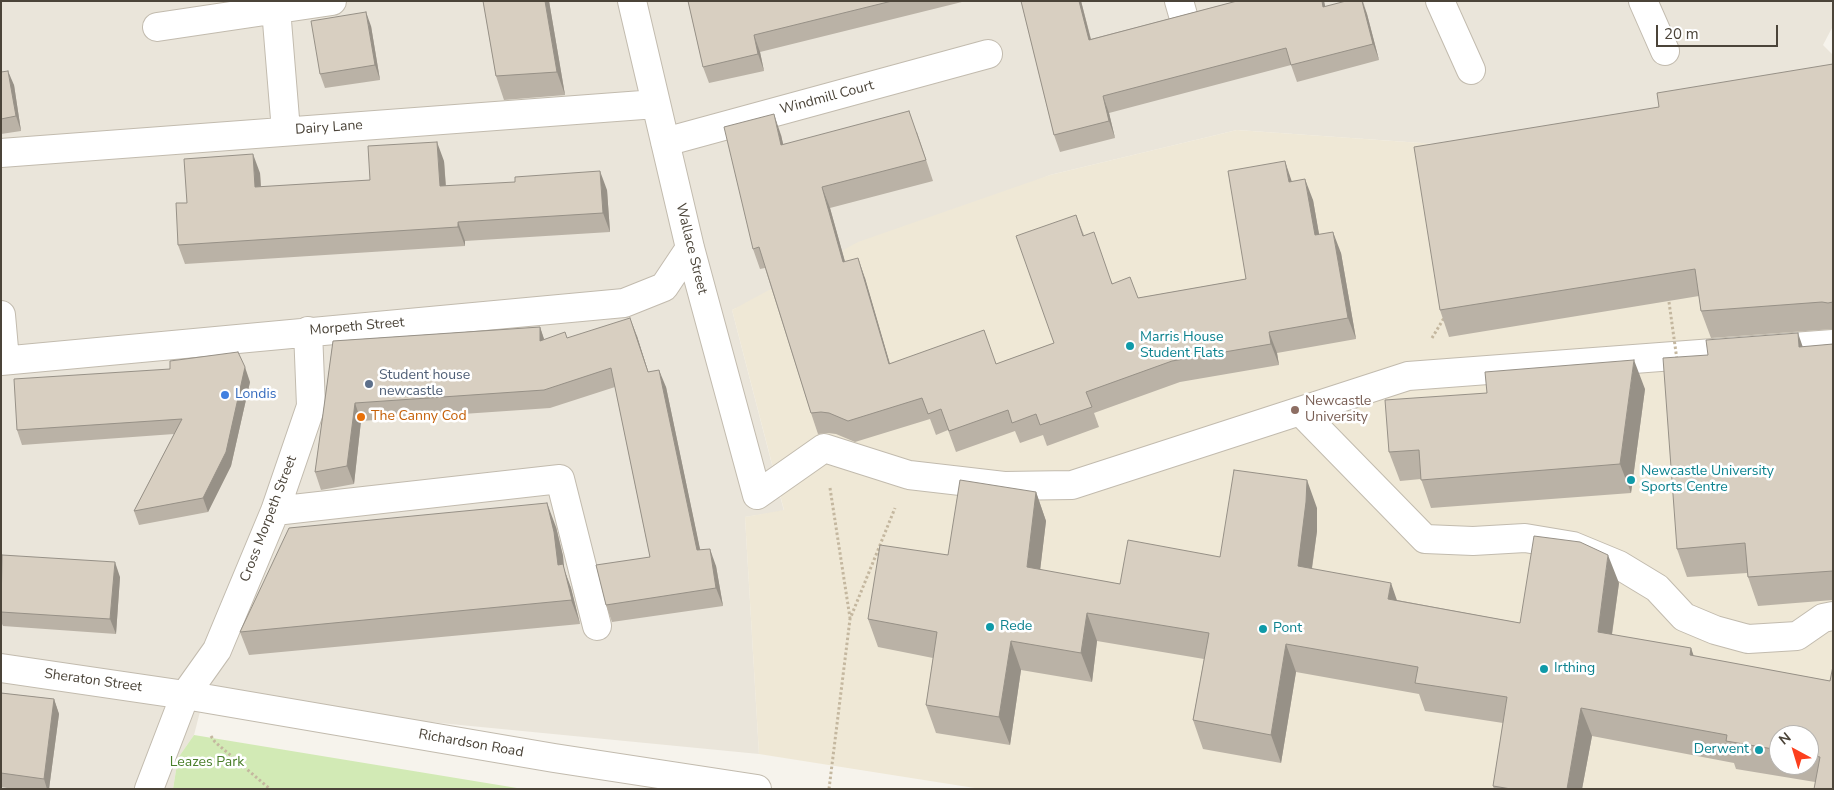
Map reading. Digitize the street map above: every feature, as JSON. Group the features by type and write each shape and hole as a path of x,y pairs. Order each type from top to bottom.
{"street":[{"path":"157,27 332,1"},
{"name":"Wallace Street","path":"632,1 690,248 757,495 824,448"},
{"path":"1440,1 1471,70"},
{"path":"1643,1 1665,51"},
{"path":"276,9 286,131"},
{"name":"Windmill Court","path":"665,142 988,54"},
{"name":"Dairy Lane","path":"1,153 656,104"},
{"name":"Morpeth Street","path":"3,361 308,331 624,303 664,287 690,248"},
{"path":"1,315 3,361"},
{"name":"Cross Morpeth Street","path":"149,789 185,695 216,650 275,510 311,406 308,331"},
{"path":"824,448 909,475 1004,486 1072,485 1408,376 1833,344"},
{"path":"1301,412 1425,540 1473,541 1525,538 1573,546 1619,565 1656,588 1684,617 1715,630 1748,639 1797,636 1823,618 1833,616"},
{"path":"275,510 560,479 597,626"},
{"name":"Sheraton Street","path":"1,668 185,695"},
{"name":"Richardson Road","path":"185,695 554,758 757,789"}],"path":[{"path":"1670,302 1678,367"},
{"path":"824,448 850,619"},
{"path":"829,789 850,619 909,475"},
{"path":"185,695 215,742 270,789"}],"shaded area":[{"path":"1,1 1831,1 1833,7 1833,26 1823,45 1833,55 1833,76 1450,145 1237,130 1050,175 732,310 784,511 745,517 759,754 203,700 194,735 178,758 173,789 1,789"},
{"name":"Newcastle University","path":"1833,76 1833,789 981,789 759,754 745,517 784,510 732,310 858,242 1050,175 1237,130 1450,145"}],"green space":[{"name":"Leazes Park","path":"194,735 523,789 173,789 178,758"}],"building":[{"path":"483,1 545,1 557,72 496,76"},
{"path":"688,1 892,1 754,35 758,54 703,67"},
{"path":"1021,1 1079,1 1089,40 1237,1 1322,1 1323,7 1346,1 1362,1 1373,44 1291,65 1286,48 1103,96 1109,121 1054,135"},
{"path":"366,12 375,65 320,74 311,21"},
{"path":"1833,64 1833,302 1701,311 1695,269 1440,310 1414,147 1659,107 1657,93"},
{"path":"8,71 16,116 1,119 1,72"},
{"path":"909,111 926,160 822,187 843,262 858,258 889,364 984,330 996,364 1054,343 1016,236 1076,215 1083,236 1094,232 1112,284 1130,277 1138,298 1246,279 1228,171 1285,161 1289,182 1305,179 1315,235 1333,232 1348,318 1269,332 1271,344 1172,361 1086,392 1092,407 1040,425 1036,414 1012,423 1008,410 949,431 941,409 928,414 922,398 848,421 829,413 811,413 759,247 753,249 724,127 774,114 781,145"},
{"path":"437,142 440,186 515,182 515,177 600,171 603,213 458,222 458,227 178,245 176,203 187,203 184,159 253,154 255,187 370,180 368,146"},
{"path":"630,318 648,372 659,370 697,550 710,549 716,588 606,605 596,565 650,557 611,368 544,390 355,403 347,466 315,472 333,341 540,327 540,341 565,332 567,338"},
{"path":"1798,333 1799,347 1833,344 1833,571 1748,577 1745,543 1677,549 1663,358 1708,355 1706,340"},
{"path":"238,352 245,367 226,452 203,498 134,511 182,419 17,430 14,379 170,369 170,361"},
{"path":"1634,360 1620,464 1421,480 1419,450 1389,452 1385,400 1487,393 1485,372"},
{"path":"1234,470 1307,480 1298,566 1391,583 1388,599 1520,623 1534,536 1580,542 1608,555 1598,632 1691,648 1690,655 1830,681 1833,666 1833,789 1814,789 1817,775 1819,775 1819,725 1769,725 1769,748 1726,741 1727,735 1581,708 1567,789 1511,789 1493,786 1507,697 1415,683 1418,667 1286,644 1271,735 1193,720 1209,633 1087,613 1081,653 1011,641 999,717 926,705 937,632 868,619 880,545 948,555 960,480 1036,492 1027,567 1120,584 1128,540 1220,557"},
{"path":"547,503 554,532 558,565 563,564 572,600 240,632 289,528"},
{"path":"2,555 115,562 110,619 1,612"},
{"path":"1,693 54,699 44,779 1,773"}],"place":[{"name":"Marris House Student Flats","path":"1130,346"},
{"name":"Student house newcastle","path":"369,384"},
{"name":"Londis","path":"225,395"},
{"name":"Newcastle University","path":"1295,410"},
{"name":"The Canny Cod","path":"361,417"},
{"name":"Newcastle University Sports Centre","path":"1631,480"},
{"name":"Rede","path":"990,627"},
{"name":"Pont","path":"1263,629"},
{"name":"Irthing","path":"1544,669"},
{"name":"Derwent","path":"1759,750"}]}
